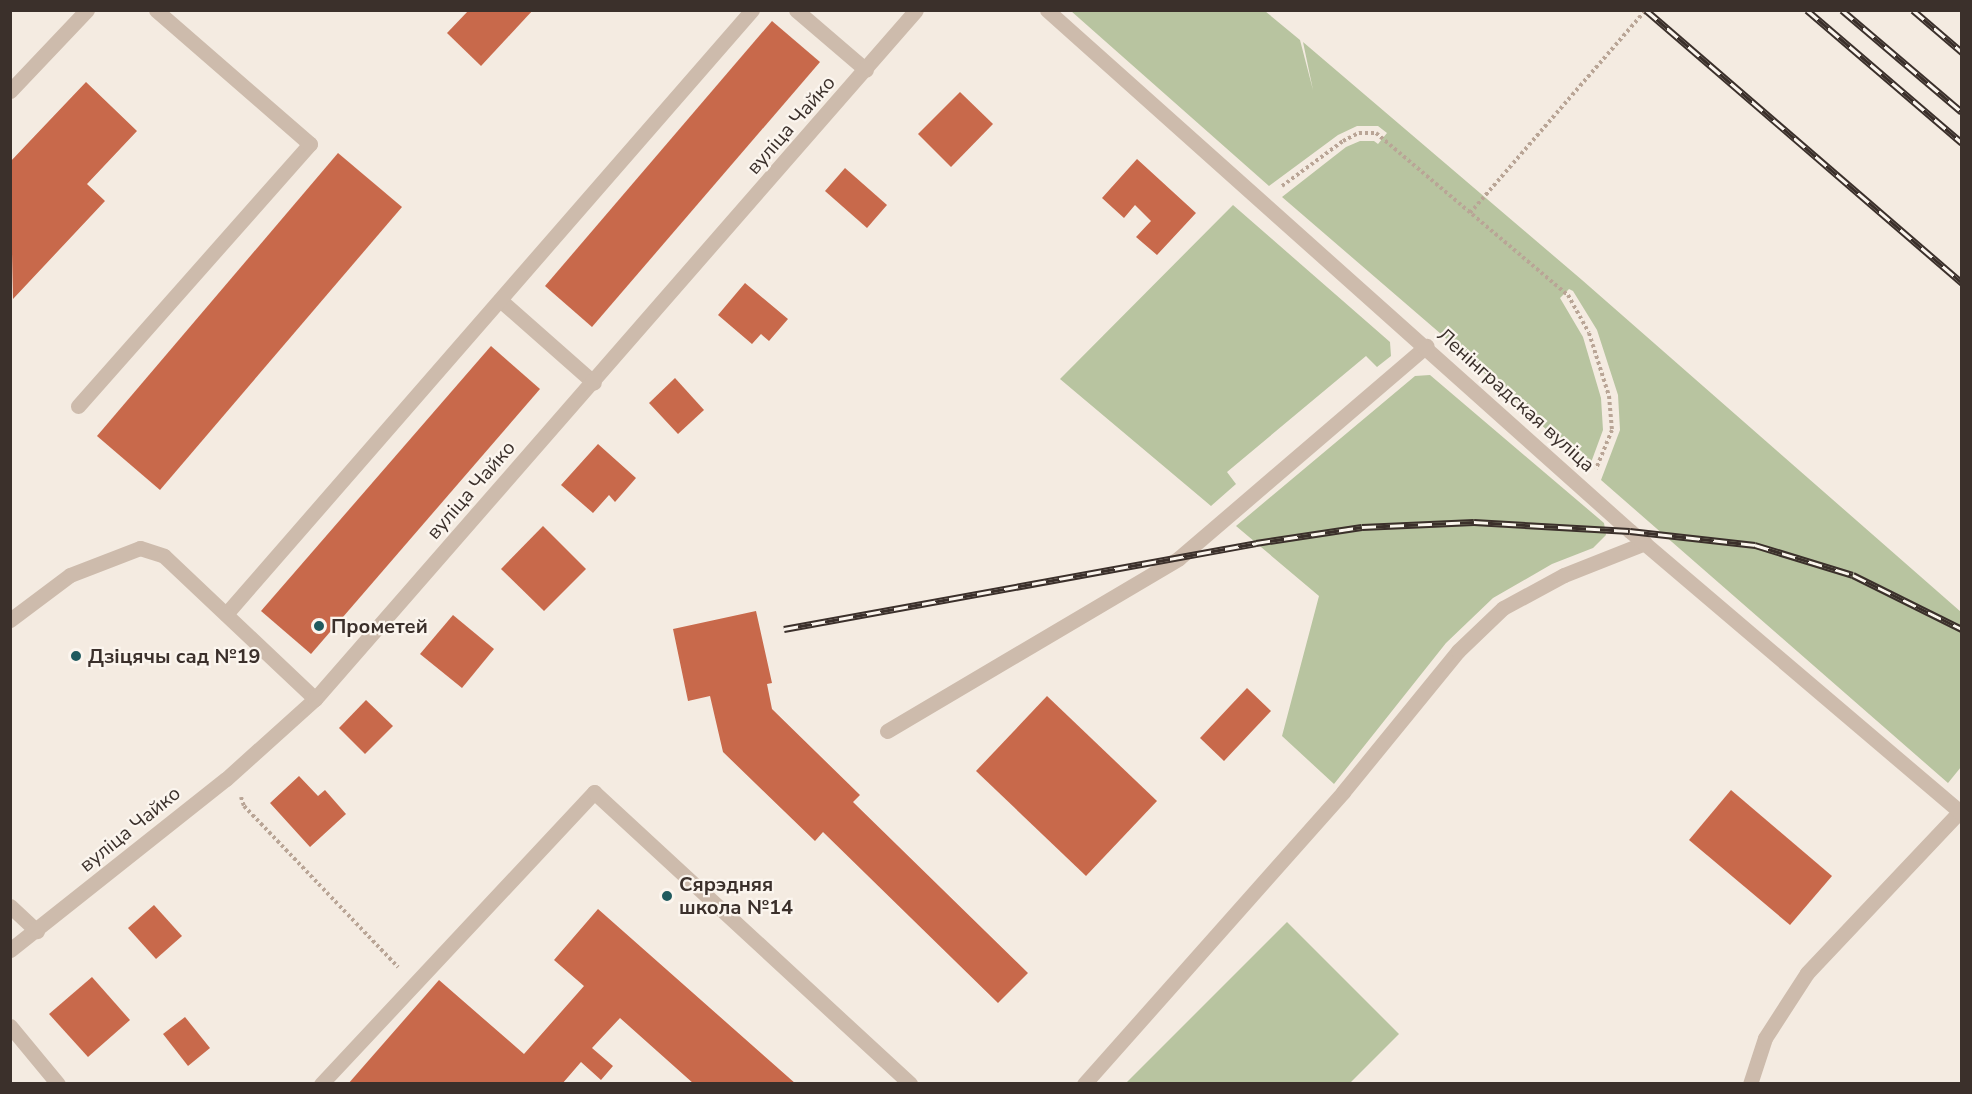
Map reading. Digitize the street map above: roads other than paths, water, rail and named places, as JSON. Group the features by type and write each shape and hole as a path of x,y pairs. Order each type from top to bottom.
{"street":[{"path":"10,91 87,10"},
{"path":"78,406 310,144 156,10"},
{"path":"226,614 752,10"},
{"path":"796,10 866,70"},
{"name":"вуліца Чайко","path":"10,950 37,931 226,779 315,699 594,383 916,10"},
{"name":"Ленінградская вуліца","path":"1047,10 1260,203 1426,346 1587,492 1960,813"},
{"path":"500,300 594,383"},
{"path":"886,731 1179,558 1426,346"},
{"path":"1084,1083 1343,792 1458,651 1503,608 1564,575 1645,543"},
{"path":"10,620 70,575 140,548 164,556 315,699"},
{"path":"321,1083 594,792 910,1083"},
{"path":"1750,1083 1765,1038 1807,973 1960,813"},
{"path":"10,906 37,931"},
{"path":"10,1026 58,1083"}],"railway":[{"path":"1646,10 1962,283"},
{"path":"1807,10 1962,143"},
{"path":"1842,10 1962,112"},
{"path":"1913,10 1962,52"},
{"path":"784,629 1256,543 1362,527 1474,522 1630,531 1755,545 1853,575 1962,629"}],"place":[{"name":"Прометей","path":"319,626"},
{"name":"Дзіцячы сад №19","path":"76,656"},
{"name":"Сярэдняя школа №14","path":"667,896"}]}
